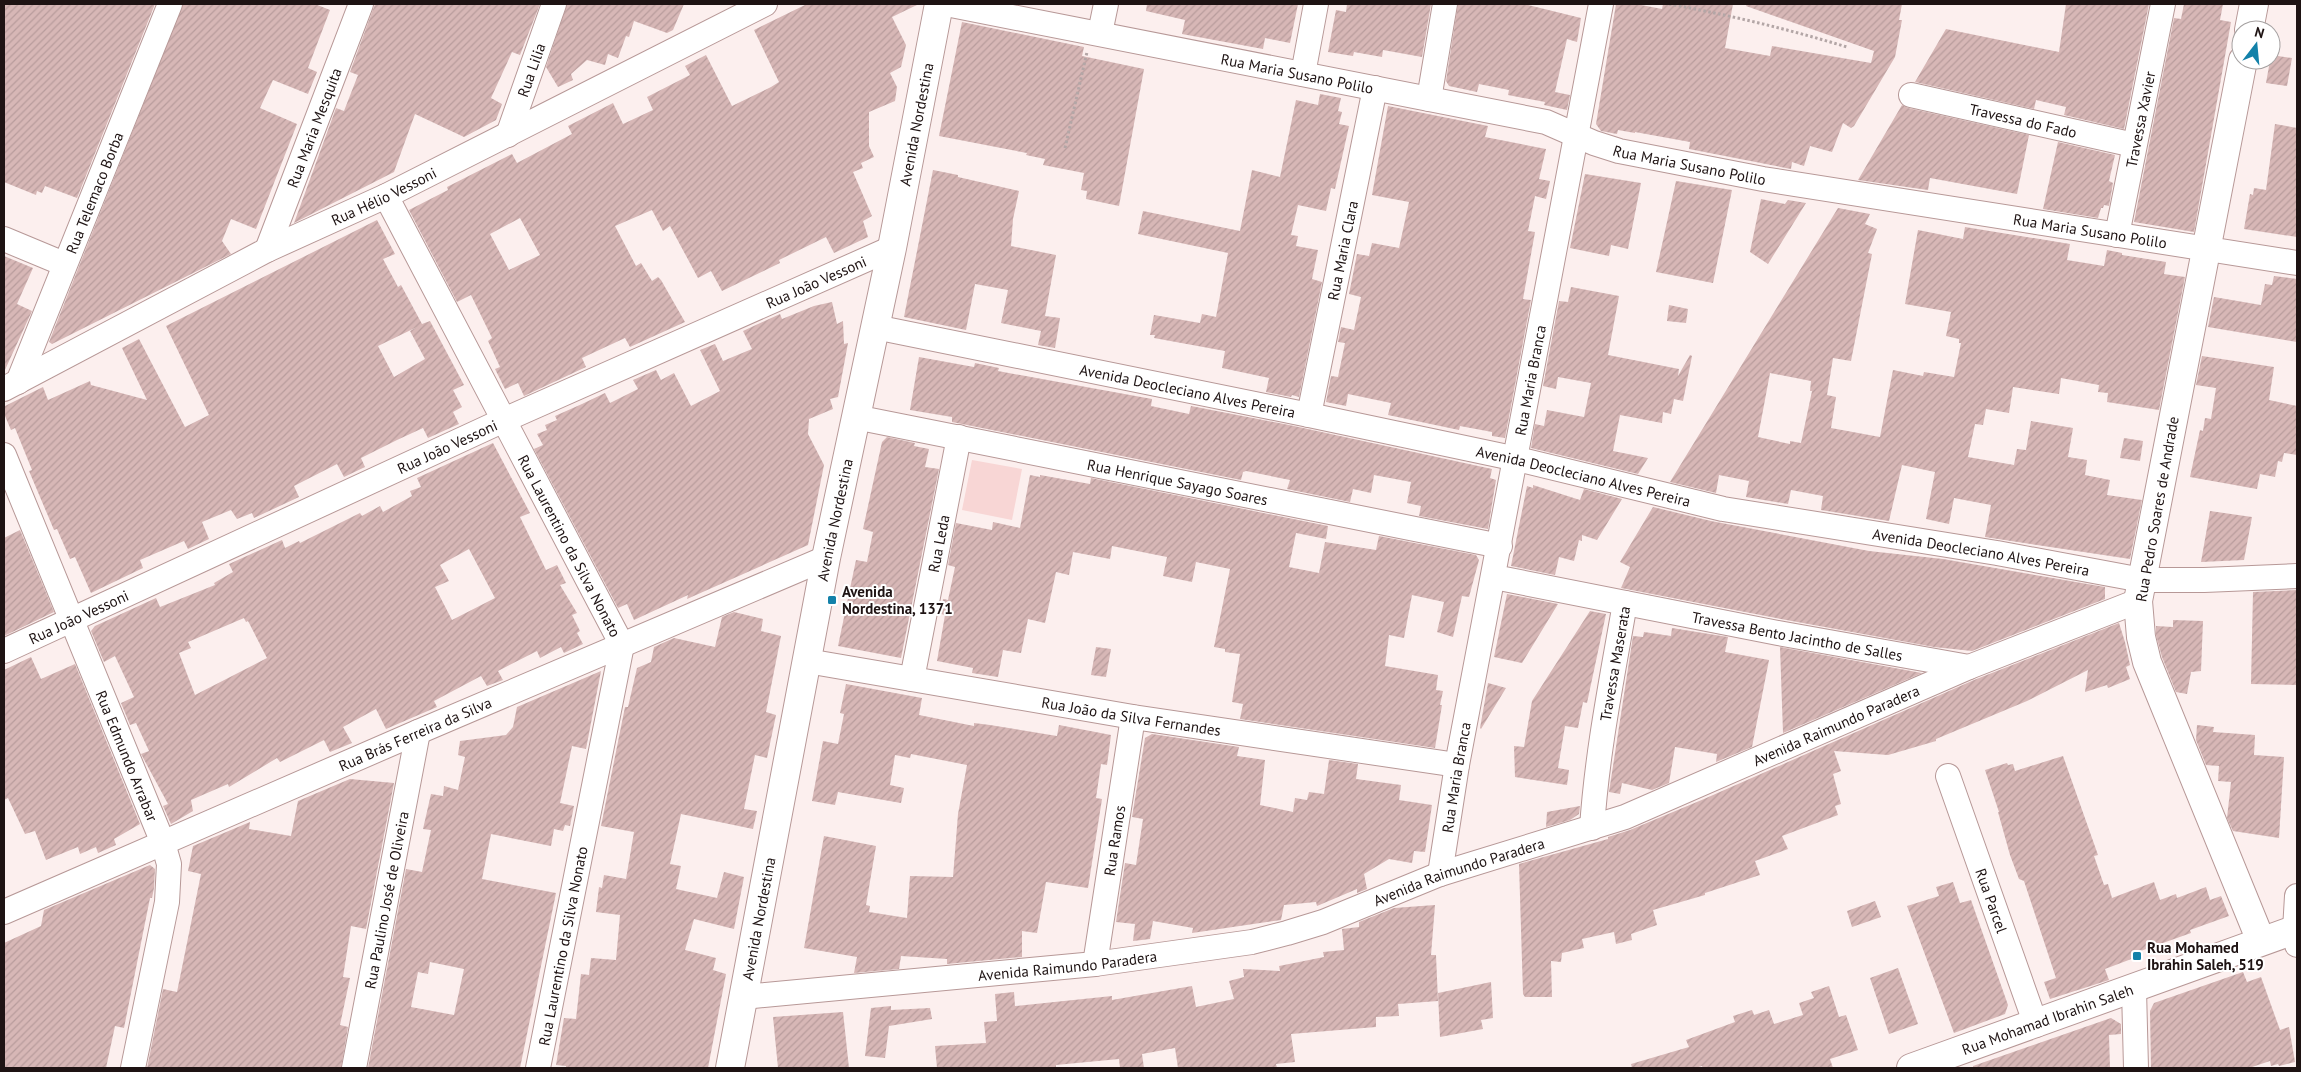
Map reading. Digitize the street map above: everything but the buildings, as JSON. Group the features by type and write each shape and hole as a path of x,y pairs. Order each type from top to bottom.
{"street":[{"name":"Rua Telemaco Borba","path":"11,386 64,264 170,4"},
{"name":"Rua Maria Mesquita","path":"268,250 361,4"},
{"name":"Rua Lilia","path":"508,136 554,4"},
{"name":"Rua Hélio Vessoni","path":"11,386 268,250 386,196 508,136 765,4"},
{"name":"Avenida Nordestina","path":"730,1068 826,558 892,248 939,4"},
{"name":"Rua Maria Susano Polilo","path":"946,4 1546,122 1594,143 1619,151 1763,179 2297,264"},
{"path":"1096,33 1106,4"},
{"path":"1303,74 1316,4"},
{"path":"1429,99 1445,4"},
{"name":"Rua Maria Branca","path":"1440,874 1457,765 1517,459 1601,4"},
{"name":"Travessa Xavier","path":"2117,235 2163,4"},
{"path":"2251,20 2254,4"},
{"name":"Rua Pedro Soares de Andrade","path":"2241,70 2140,590 2141,637 2147,662 2261,941"},
{"name":"Rua Maria Clara","path":"1309,415 1375,88"},
{"name":"Travessa do Fado","path":"1911,95 2134,145"},
{"name":"Rua Laurentino da Silva Nonato","path":"386,196 622,645 538,1068"},
{"path":"4,238 64,264"},
{"name":"Rua João Vessoni","path":"4,651 73,621 504,420 892,248"},
{"name":"Avenida Deocleciano Alves Pereira","path":"875,327 1517,459 1724,509 1996,553 2140,590 2204,580 2297,576"},
{"name":"Rua Henrique Sayago Soares","path":"855,417 1500,546"},
{"name":"Rua Leda","path":"912,679 959,437"},
{"name":"Rua Edmundo Arrabar","path":"4,455 163,843 169,864 168,902 133,1068"},
{"name":"Rua Brás Ferreira da Silva","path":"4,912 418,732 826,558"},
{"name":"Travessa Maserata","path":"1494,577 1625,603 1594,793 1592,828"},
{"name":"Avenida Raimundo Paradera","path":"743,997 1095,964 1252,942 1287,933 1323,922 1440,874 1625,817 2140,590"},
{"name":"Travessa Bento Jacintho de Salles","path":"1625,603 1969,667"},
{"name":"Rua João da Silva Fernandes","path":"807,661 1133,717 1457,765"},
{"name":"Rua Ramos","path":"1095,964 1133,717"},
{"name":"Rua Paulino José de Oliveira","path":"354,1068 418,732"},
{"name":"Rua Parcel","path":"1948,776 2036,1025"},
{"path":"2296,935 2297,896"},
{"name":"Rua Mohamad Ibrahin Saleh","path":"1911,1068 1947,1062 2036,1025 2261,941 2296,935"},
{"path":"2134,989 2136,1068"}],"path":[{"path":"1669,4 1728,15 1847,46"},
{"path":"1065,148 1096,33"}],"shaded area":[{"path":"972,460 1022,469 1012,520 962,510"}],"place":[{"name":"Avenida Nordestina, 1371","path":"832,600"},
{"name":"Rua Mohamed Ibrahin Saleh, 519","path":"2137,956"}]}
